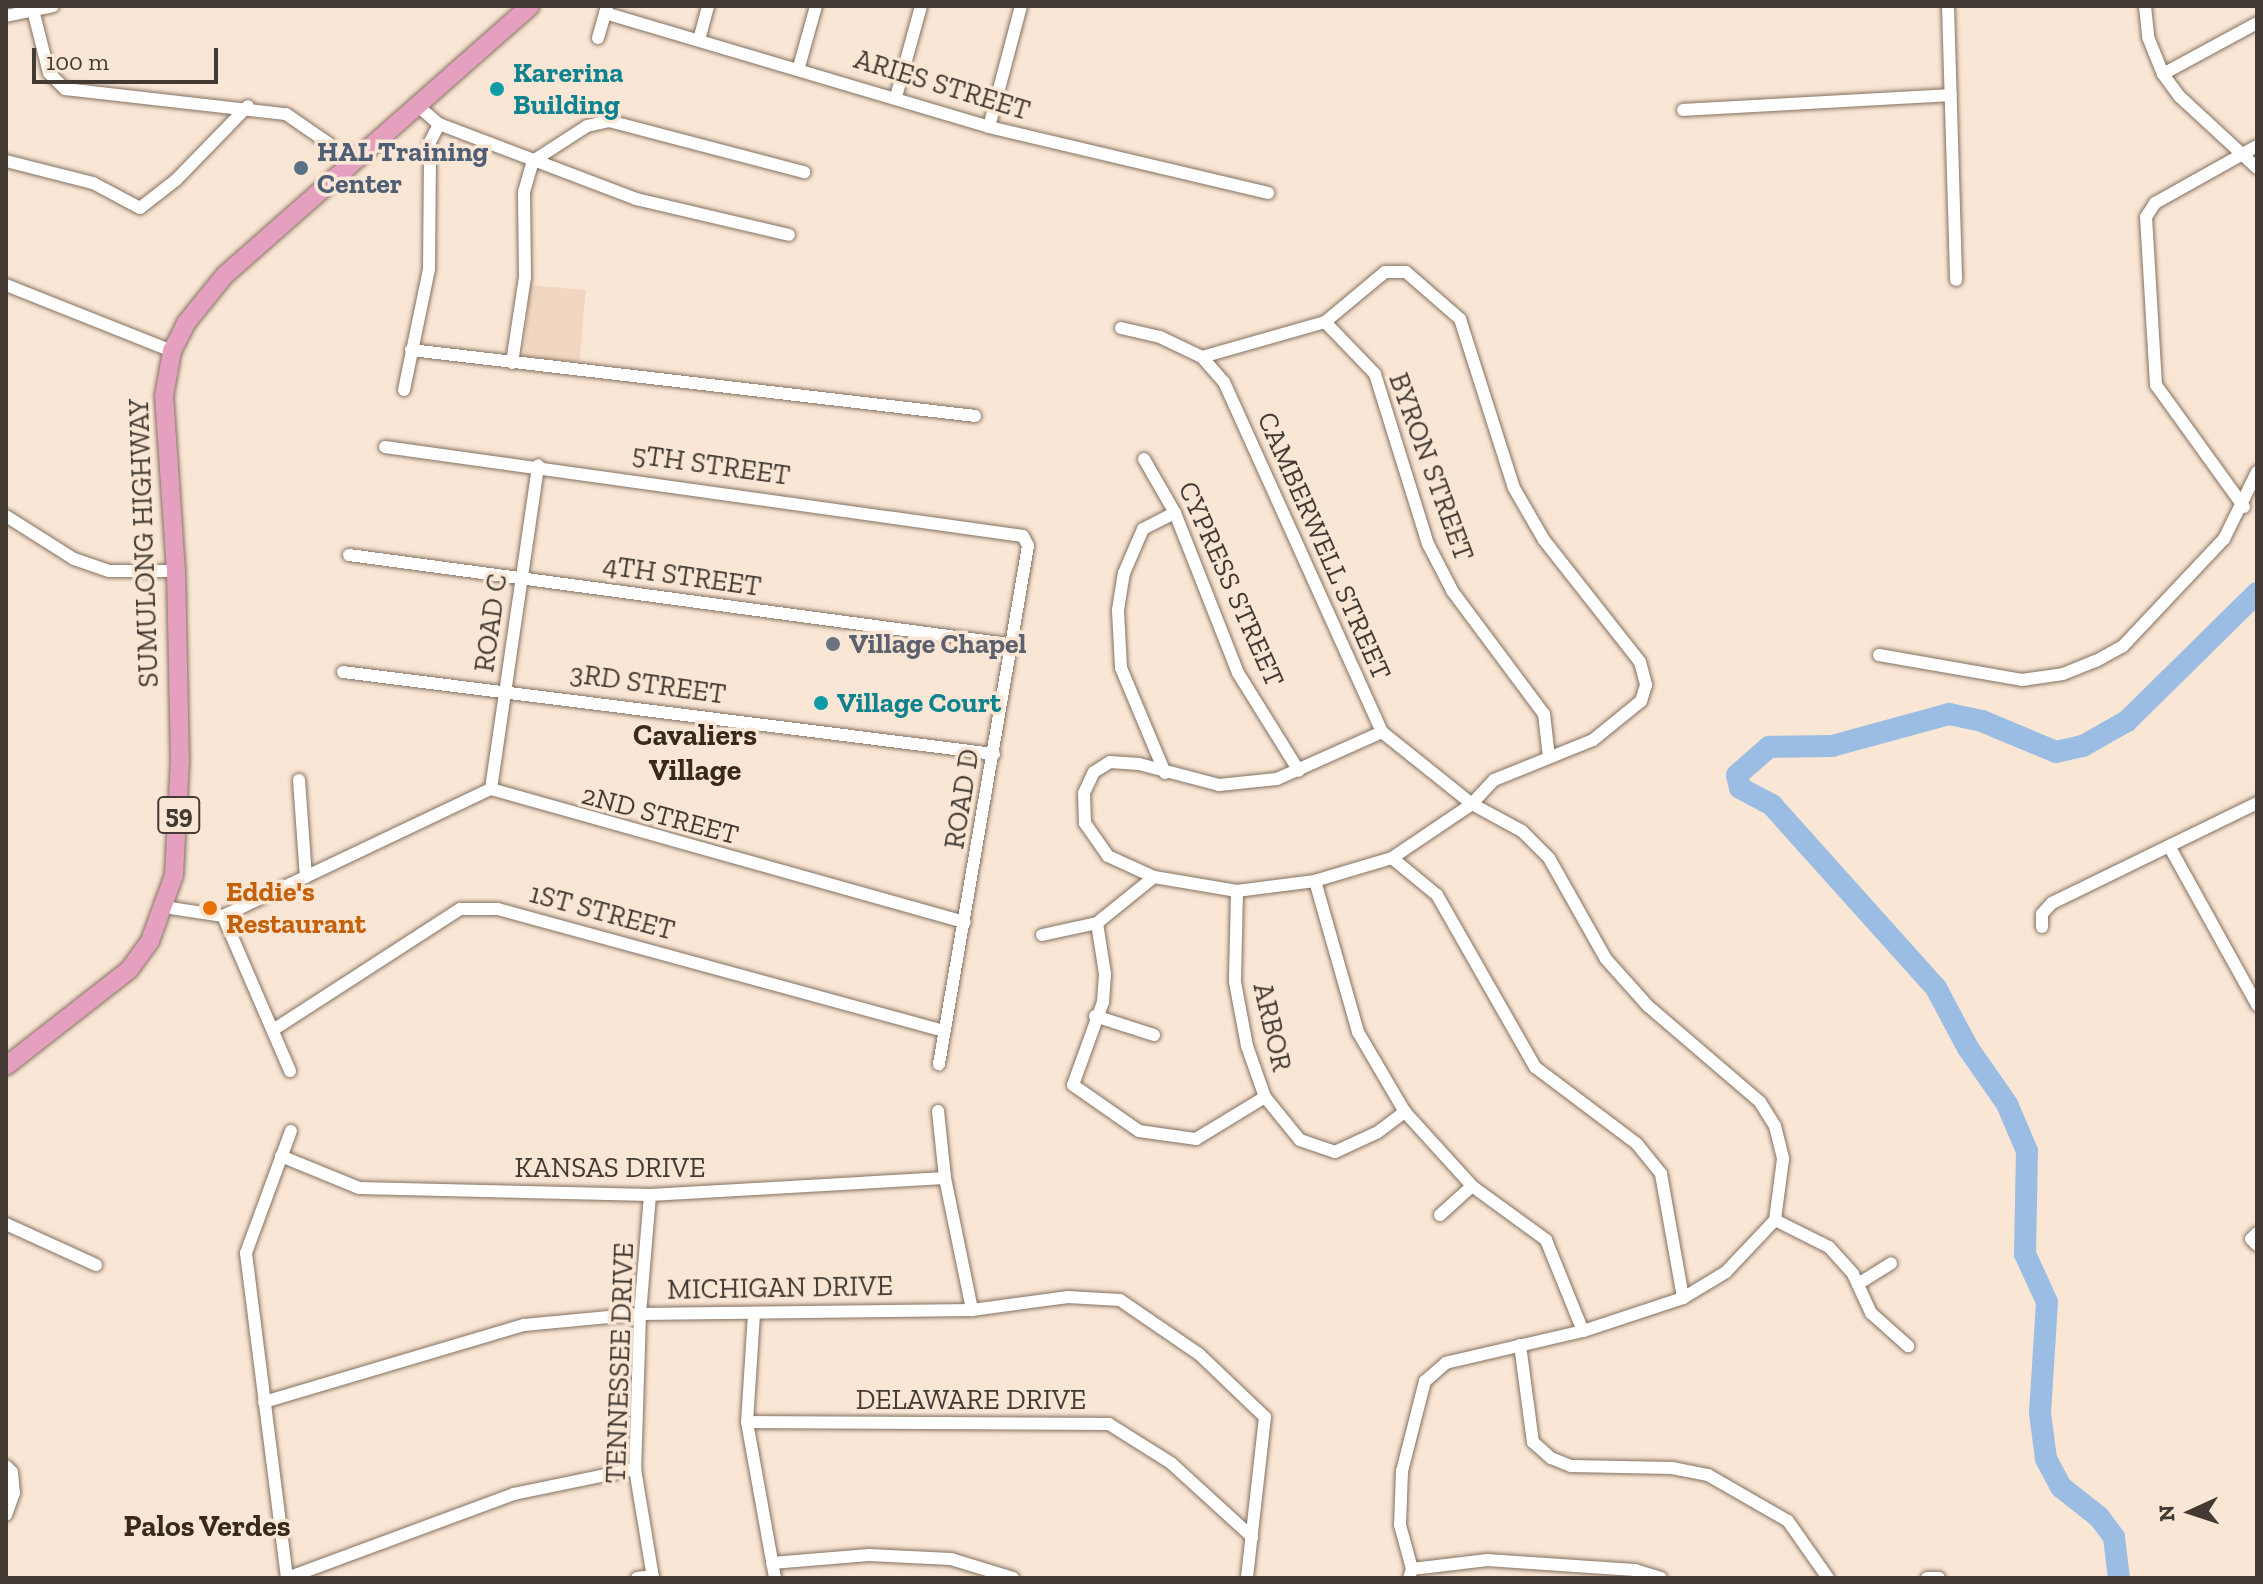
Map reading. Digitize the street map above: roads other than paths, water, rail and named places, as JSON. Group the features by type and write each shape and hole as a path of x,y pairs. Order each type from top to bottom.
{"main road":[{"name":"SUMULONG HIGHWAY","path":"6,1066 129,970 150,941 164,907 178,830 176,571 164,396 172,351 195,305 347,165 530,6"}],"street":[{"path":"6,16 32,7 53,6"},
{"path":"699,40 708,6"},
{"path":"799,67 816,6"},
{"path":"896,97 921,6"},
{"path":"989,127 1021,6"},
{"path":"1948,6 1956,280"},
{"path":"2145,6 2148,37 2163,74 2257,168"},
{"path":"32,7 49,73 65,89 248,106 286,114 328,143 347,165"},
{"path":"598,38 606,10"},
{"name":"ARIES STREET","path":"606,10 989,127 1268,193"},
{"path":"2163,74 2257,23"},
{"path":"1683,110 1951,95"},
{"path":"6,161 93,183 140,208 176,180 248,106"},
{"path":"418,106 439,124 636,199 789,235"},
{"path":"512,363 525,277 524,192 533,161 587,126 609,121 804,172"},
{"path":"404,390 429,269 430,142 439,124"},
{"path":"2244,507 2156,385 2146,230 2155,203 2257,146"},
{"path":"1202,357 1325,322 1385,272 1397,269 1460,319 1514,488 1544,540 1640,662 1646,685 1641,701 1593,740 1494,780 1472,804 1392,858 1315,881 1237,891 1154,877 1108,856 1085,823 1084,793 1094,772 1110,762 1219,785 1299,771 1382,732"},
{"path":"6,285 172,351"},
{"name":"BYRON STREET","path":"1325,322 1375,374 1428,544 1453,592 1544,714 1549,757"},
{"name":"CAMBERWELL STREET","path":"1121,328 1160,337 1202,357 1224,382 1382,732 1472,804 1522,831 1549,858 1606,959 1648,1006 1760,1102 1775,1126 1783,1159 1775,1220"},
{"path":"411,350 975,416"},
{"name":"5TH STREET","path":"385,447 538,465 1019,533 1027,541"},
{"name":"CYPRESS STREET","path":"1144,459 1175,513 1238,673 1299,771"},
{"name":"ROAD C","path":"491,789 538,465"},
{"path":"1879,655 2022,680 2063,674 2096,661 2123,646 2224,539 2244,507 2257,472"},
{"path":"1165,773 1121,668 1118,610 1124,573 1143,529 1175,513"},
{"path":"6,516 74,559 109,571 176,571"},
{"name":"ROAD D","path":"939,1064 994,754 1008,644 1027,541"},
{"name":"4TH STREET","path":"349,555 1008,644"},
{"name":"3RD STREET","path":"343,672 506,689 994,754"},
{"path":"299,780 306,877"},
{"path":"164,907 223,916 491,789"},
{"name":"2ND STREET","path":"491,789 965,922"},
{"path":"2042,927 2042,914 2052,903 2257,803"},
{"path":"2169,846 2257,1005"},
{"path":"1392,858 1437,895 1535,1067 1637,1144 1661,1174 1683,1298"},
{"path":"1042,935 1097,923 1154,877"},
{"path":"1315,881 1358,1032 1405,1112 1472,1186 1546,1240 1583,1331"},
{"name":"ARBOR","path":"1237,891 1235,982 1247,1046 1265,1097 1300,1140 1335,1152 1378,1132 1405,1112"},
{"name":"1ST STREET","path":"273,1030 460,909 498,909 945,1031"},
{"path":"223,916 290,1071"},
{"path":"1097,923 1105,974 1103,1002 1095,1016 1073,1085 1139,1131 1196,1139 1265,1097"},
{"path":"1095,1016 1154,1035"},
{"path":"938,1114 945,1178 972,1310"},
{"path":"291,1131 246,1253 287,1578 514,1494 635,1469"},
{"name":"KANSAS DRIVE","path":"281,1156 359,1188 650,1195 945,1178"},
{"path":"1440,1215 1472,1186"},
{"name":"TENNESSEE DRIVE","path":"650,1195 640,1314 635,1469 653,1577"},
{"path":"1661,1578 1635,1570 1487,1560 1410,1573 1400,1525 1402,1471 1425,1381 1446,1363 1583,1331 1683,1298 1726,1272 1775,1220 1829,1247 1858,1284 1871,1313 1908,1346"},
{"path":"6,1224 96,1265"},
{"path":"2257,1233 2251,1239 2257,1245"},
{"path":"1858,1284 1891,1263"},
{"name":"MICHIGAN DRIVE","path":"264,1402 524,1325 640,1314 972,1310 1068,1297 1120,1300 1199,1354 1265,1417 1252,1537"},
{"path":"754,1314 747,1422 775,1578"},
{"path":"1520,1345 1533,1442 1551,1458 1571,1466 1672,1468 1708,1475 1788,1521 1828,1578"},
{"name":"DELAWARE DRIVE","path":"747,1422 1109,1424 1171,1463 1252,1537"},
{"path":"6,1466 14,1493 6,1515"},
{"path":"1247,1578 1252,1537"},
{"path":"772,1563 869,1555 951,1559 1013,1578"},
{"path":"637,1578 653,1577"}],"waterway":[{"path":"2119,1578 2114,1537 2099,1517 2061,1487 2046,1459 2040,1413 2047,1302 2025,1254 2027,1151 2007,1104 1968,1048 1936,988 1772,805 1740,788 1737,775 1769,747 1832,746 1949,714 1982,721 2056,752 2083,746 2127,721 2257,593"}],"place":[{"name":"Karerina Building","path":"497,89"},
{"name":"HAL Training Center","path":"301,168"},
{"name":"Village Chapel","path":"833,644"},
{"name":"Village Court","path":"821,703"},
{"name":"Eddie's Restaurant","path":"210,908"}],"district":[{"name":"Cavaliers Village","path":"695,752"},
{"name":"Palos Verdes","path":"207,1526"}]}
